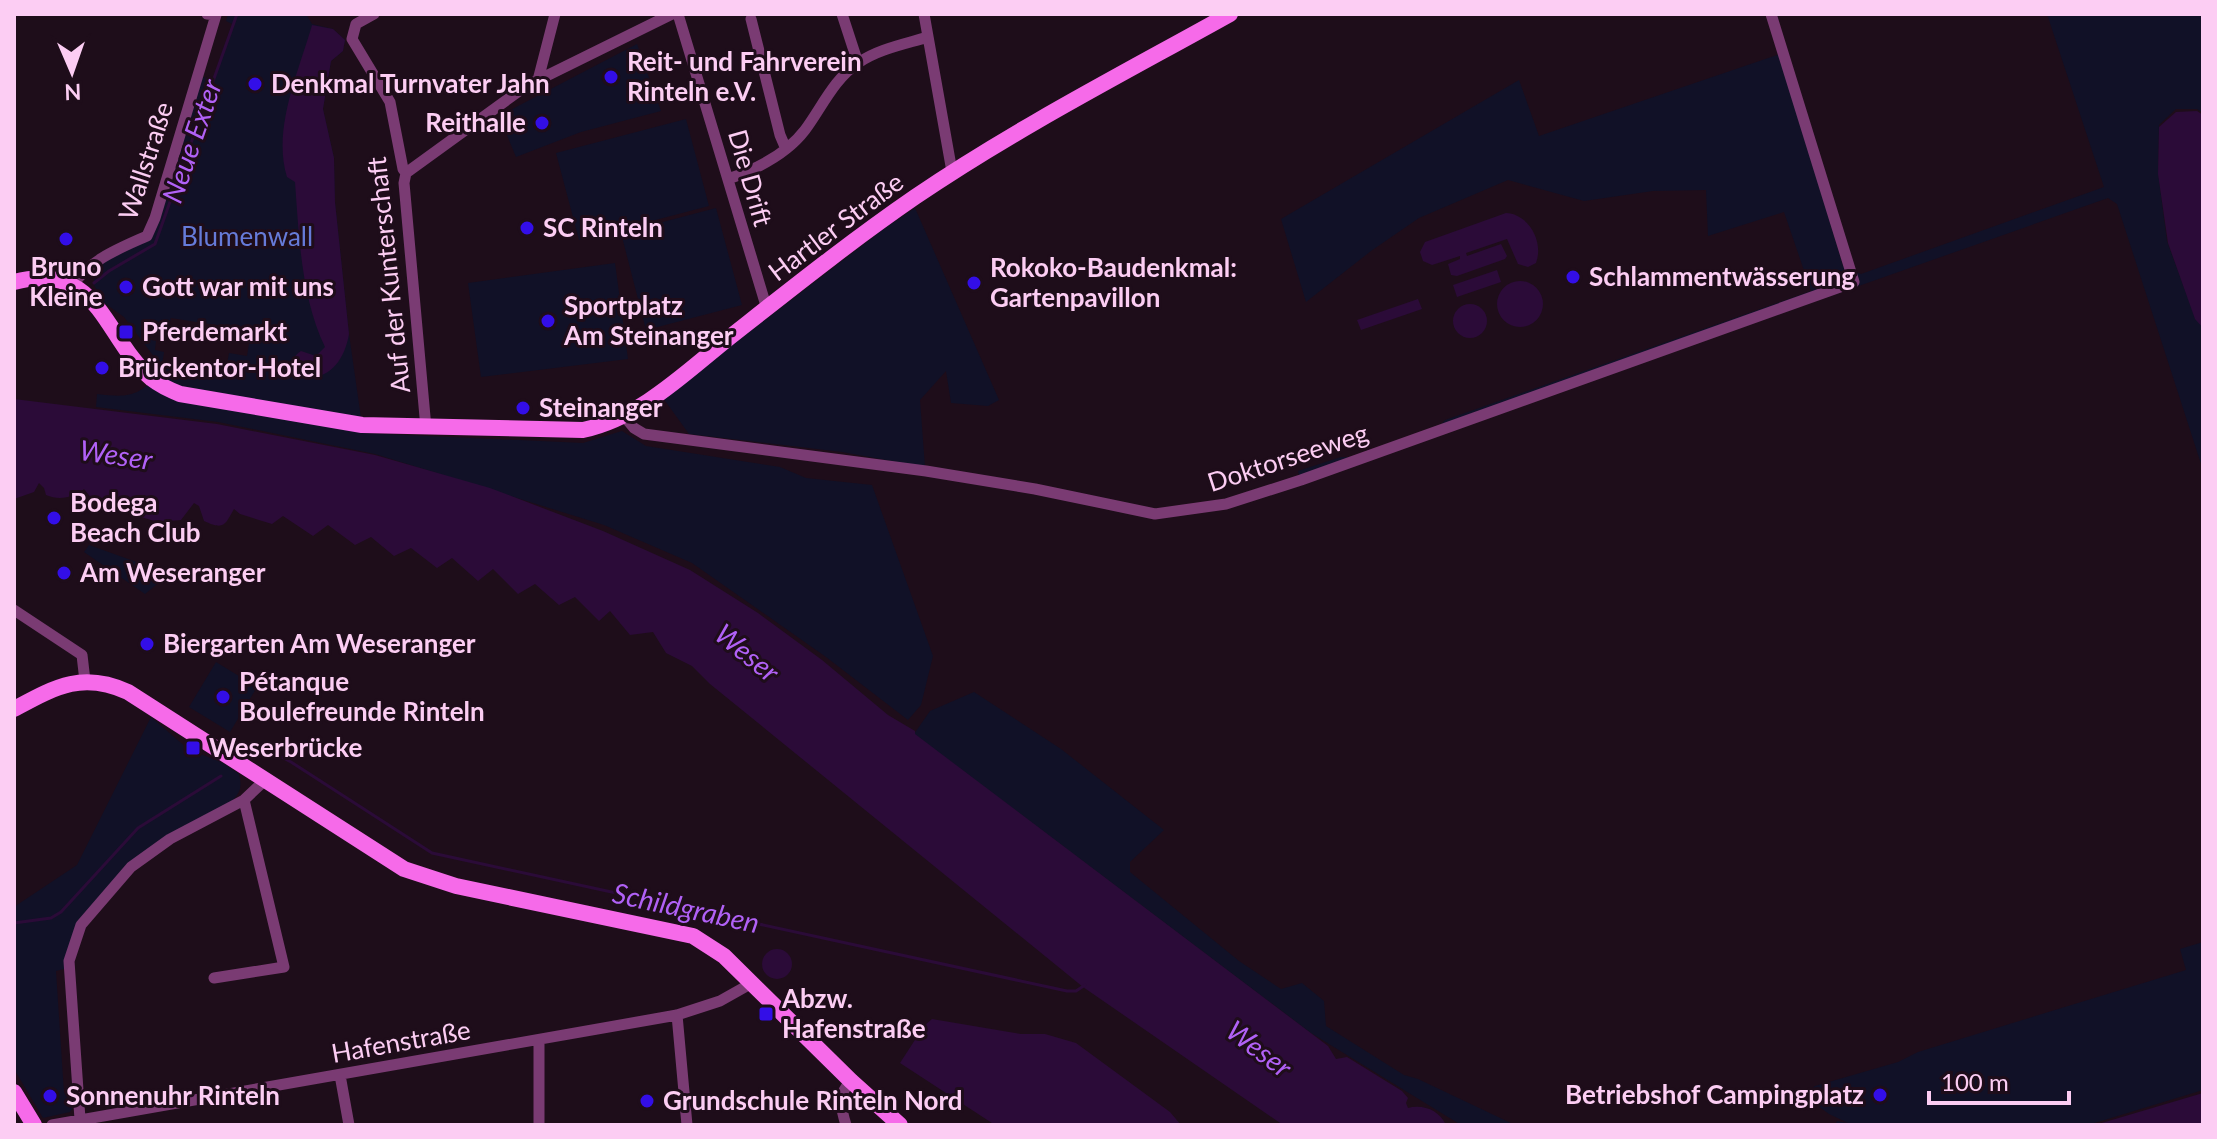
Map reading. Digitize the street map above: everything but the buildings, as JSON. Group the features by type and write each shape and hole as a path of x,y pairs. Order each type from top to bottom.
{"main road":[{"name":"Hartler Straße","path":"113,330 140,367 163,387 180,394 362,425 583,430 609,424 674,381 848,245 955,171 1230,14"},
{"path":"14,282 46,279 72,286 94,303 110,321 113,330"},
{"path":"14,293 35,288 62,292 113,330"},
{"path":"14,709 67,683 108,683 128,692 404,869 425,878 693,936 724,956 900,1125"},
{"path":"14,1092 34,1125"}],"street":[{"path":"207,14 216,15"},
{"name":"Auf der Kunterschaft","path":"374,14 356,24 353,44 390,102 406,173 404,183 426,428"},
{"path":"538,80 555,14"},
{"path":"406,173 538,80 675,14"},
{"name":"Die Drift","path":"675,14 767,309"},
{"path":"842,14 858,63"},
{"path":"924,14 951,166 955,171"},
{"name":"Doktorseeweg","path":"624,416 644,434 926,471 1155,514 1202,509 1289,484 1854,282 1771,14"},
{"name":"Wallstraße","path":"72,286 82,272 102,257 147,236 216,15"},
{"path":"751,19 786,149"},
{"path":"728,179 755,170 786,149 805,130 840,80 858,63 879,52 928,37"},
{"path":"14,610 82,655 85,681"},
{"path":"80,1119 69,961 81,925 131,867 170,839 244,800 264,781"},
{"path":"214,978 284,967 244,800"},
{"name":"Hafenstraße","path":"52,1125 677,1015 720,1001 752,983"},
{"path":"677,1015 687,1125"},
{"path":"539,1040 539,1125"},
{"path":"340,1075 349,1125"},
{"path":"846,1125 840,1105 846,1086 851,1081"}],"green space":[{"name":"Blumenwall","path":"228,14 306,14 312,24 333,29 345,40 343,51 331,61 323,109 334,158 335,202 361,433 583,443 622,431 646,446 780,467 806,478 872,485 933,656 921,705 908,720 826,657 692,563 604,525 375,454 218,422 96,407 97,394 132,394 161,374 158,362 124,317 103,302 94,285 94,274 106,257 147,241 202,77 213,79 232,24 226,21","holes":["171,318 236,328 236,335 250,338 247,356 229,353 225,375 162,365 164,352 155,350 156,341 146,339 148,322 169,325"]},
{"path":"2047,14 2203,14 2203,113 2197,109 2176,109 2159,125 2158,172 2167,241 2195,317 2203,327 2203,470 2117,204 2108,198 1301,483 1298,471 1341,457 1354,457 1436,430 1445,420 1811,291 1784,212 1708,236 1706,190 1653,191 1584,201 1508,180 1419,218 1306,302 1281,219 1519,80 1539,136 1780,54 1843,266 1861,274 2104,187"},
{"name":"Reit- und Fahrverein Rinteln e.V.","path":"637,44 661,111 581,132 516,157 499,116"},
{"path":"686,119 709,206 579,240 556,153"},
{"path":"716,208 742,305 646,330 621,233"},
{"path":"915,208 999,400 988,406 951,403 946,371 920,400 925,467 842,452 689,434 663,398"},
{"name":"Sportplatz Am Steinanger","path":"615,263 628,359 481,377 468,283"},
{"path":"89,545 172,572 145,594 84,552"},
{"name":"Pétanque Boulefreunde Rinteln","path":"216,662 257,687 230,732 189,707"},
{"path":"974,692 1061,749 1164,830 1130,862 1130,872 1239,961 1281,989 1302,983 1324,1001 1326,1026 1404,1075 1515,1125 1461,1125 1311,1033 914,734 930,711"},
{"path":"151,717 188,749 223,763 239,774 240,789 231,802 168,835 99,898 68,968 56,971 64,1093 76,1093 74,1106 70,1112 43,1118 14,1069 14,907 77,865"},
{"path":"2203,942 2203,1090 2088,1125 1835,1125 1837,1121 1848,1123 1803,1095 1815,1086 1898,1062 1918,1052 2186,970 2180,949"}],"water":[{"path":"312,25 333,29 345,40 343,51 331,61 323,109 334,158 335,202 349,334 343,354 332,369 315,377 305,377 294,375 294,359 301,351 316,356 325,347 306,287 295,182 287,177 283,139 289,100"},
{"path":"2197,111 2203,115 2203,328 2195,319 2168,243 2158,174 2159,127 2176,112"},
{"path":"1506,213 1522,218 1533,230 1538,246 1536,263 1528,267 1518,264 1507,239 1466,253 1467,256 1501,244 1507,256 1505,259 1457,276 1451,275 1448,264 1460,259 1460,256 1432,265 1423,261 1420,252 1425,242"},
{"path":"1497,270 1501,282 1457,297 1453,285"},
{"path":"1520,281 1536,288 1543,304 1536,320 1520,327 1504,320 1497,304 1504,288"},
{"path":"1418,299 1422,309 1361,330 1357,320"},
{"path":"1470,304 1482,309 1487,321 1482,333 1470,338 1458,333 1453,321 1458,309"},
{"name":"Weser","path":"14,399 217,424 375,455 490,488 603,531 690,570 758,613 822,660 888,715 915,731 1328,1046 1336,1059 1347,1057 1402,1091 1408,1098 1408,1108 1430,1109 1446,1125 1283,1125 1083,987 710,684 692,666 666,653 653,632 630,635 610,611 599,621 575,597 559,605 535,584 518,594 493,569 478,581 452,558 437,568 411,548 394,556 371,537 355,545 328,525 313,536 283,516 272,524 240,514 234,509 220,526 204,521 199,506 194,503 181,520 158,522 96,504 84,489 66,497 51,497 46,495 39,483 34,492 14,499"},
{"path":"777,949 783,950 791,958 791,970 783,978 777,979 771,978 763,970 762,964 763,958 771,950"},
{"path":"932,1019 1021,1034 1045,1034 1076,1043 1170,1112 1181,1125 995,1125 900,1063"},
{"path":"2203,1093 2203,1125 2095,1125"}],"waterway":[{"name":"Neue Exter","path":"94,283 155,244 237,14"},
{"name":"Schildgraben","path":"255,757 276,754 291,762 432,853 1067,991 1076,991 1085,985"},
{"name":"Schildgraben","path":"14,923 51,918 61,912 138,828 221,776"}],"place":[{"name":"Reit- und Fahrverein Rinteln e.V.","path":"611,77"},
{"name":"Denkmal Turnvater Jahn","path":"255,84"},
{"name":"Reithalle","path":"542,123"},
{"name":"SC Rinteln","path":"527,228"},
{"name":"Bruno Kleine","path":"66,239"},
{"name":"Schlammentwässerung","path":"1573,277"},
{"name":"Rokoko-Baudenkmal: Gartenpavillon","path":"974,283"},
{"name":"Gott war mit uns","path":"126,287"},
{"name":"Sportplatz Am Steinanger","path":"548,321"},
{"name":"Pferdemarkt","path":"126,332"},
{"name":"Brückentor-Hotel","path":"102,368"},
{"name":"Steinanger","path":"523,408"},
{"name":"Bodega Beach Club","path":"54,518"},
{"name":"Am Weseranger","path":"64,573"},
{"name":"Biergarten Am Weseranger","path":"147,644"},
{"name":"Pétanque Boulefreunde Rinteln","path":"223,697"},
{"name":"Weserbrücke","path":"193,748"},
{"name":"Abzw. Hafenstraße","path":"766,1014"},
{"name":"Betriebshof Campingplatz","path":"1880,1095"},
{"name":"Sonnenuhr Rinteln","path":"50,1096"},
{"name":"Grundschule Rinteln Nord","path":"647,1101"}]}
